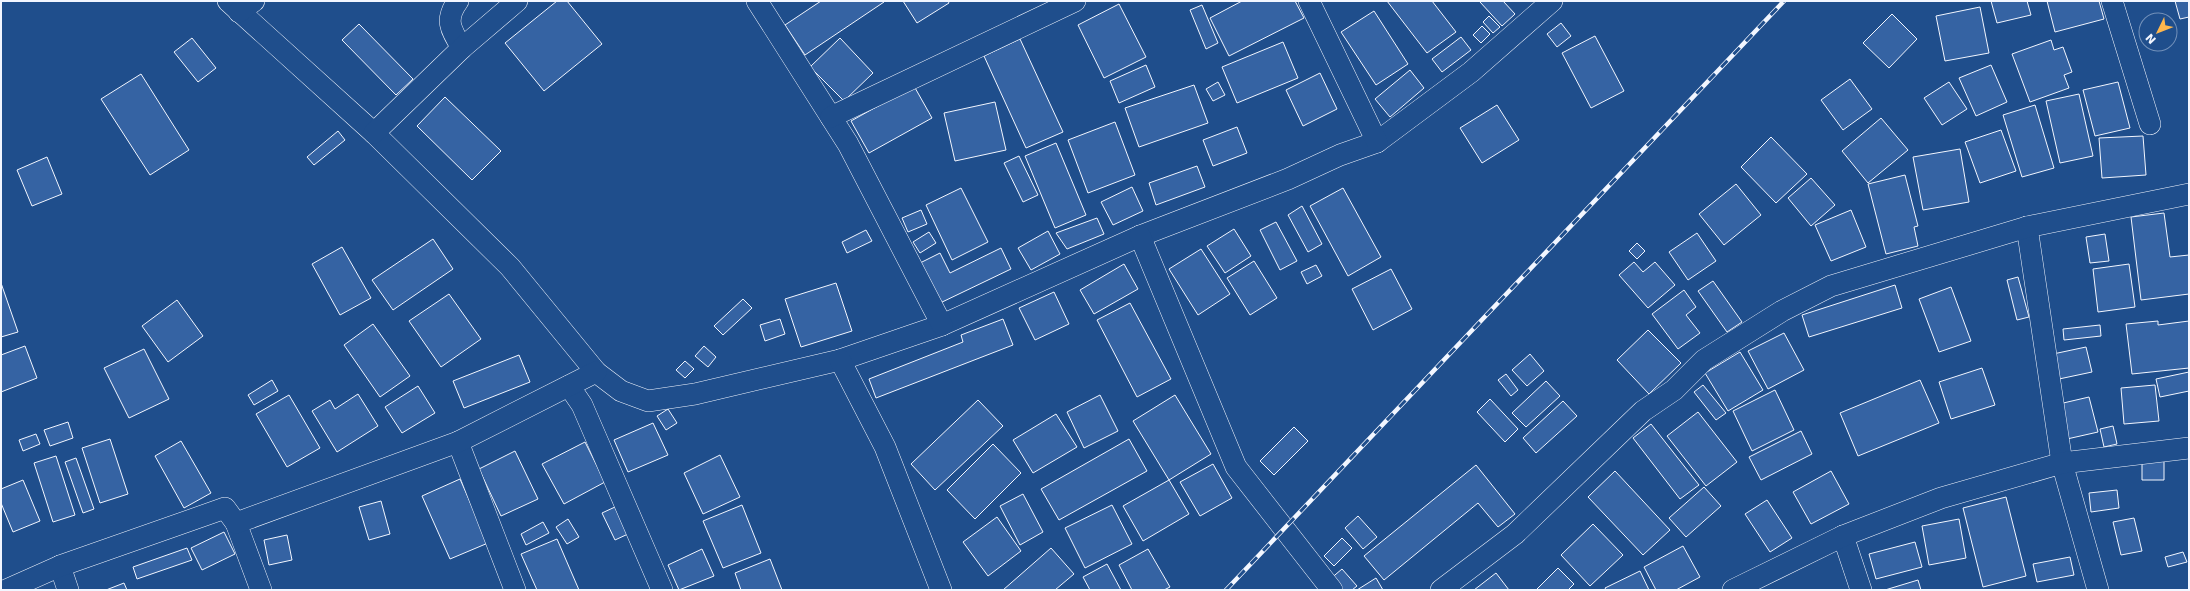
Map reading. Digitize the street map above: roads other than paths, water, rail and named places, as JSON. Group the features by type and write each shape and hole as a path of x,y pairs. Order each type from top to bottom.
{"street":[{"path":"458,1 451,10 451,29 462,48"},
{"path":"374,133 462,48 517,1"},
{"path":"757,1 848,144 942,325"},
{"path":"831,117 1075,1"},
{"path":"1309,1 1377,142"},
{"path":"241,5 510,267 596,372 621,391 648,401 695,394 840,360 942,325 1140,236 1288,179 1340,154 1377,142 1471,72 1552,1"},
{"path":"2112,1 2150,124"},
{"path":"1441,590 1515,534 1643,411 1674,390 1704,360 1782,311 1831,286 2027,227 2189,194"},
{"path":"2027,227 2062,463 2098,590"},
{"path":"1140,236 1236,467 1326,588"},
{"path":"840,360 885,447 934,588"},
{"path":"236,523 458,442 596,372"},
{"path":"569,386 582,405 662,590"},
{"path":"458,442 515,590"},
{"path":"1733,590 1843,536 1941,498 2062,463 2189,448"},
{"path":"1,577 6,590 60,566 225,508 236,523 261,590"},
{"path":"1843,536 1861,590"},
{"path":"60,566 68,590"}],"railway":[{"path":"1226,590 1784,1"}]}
